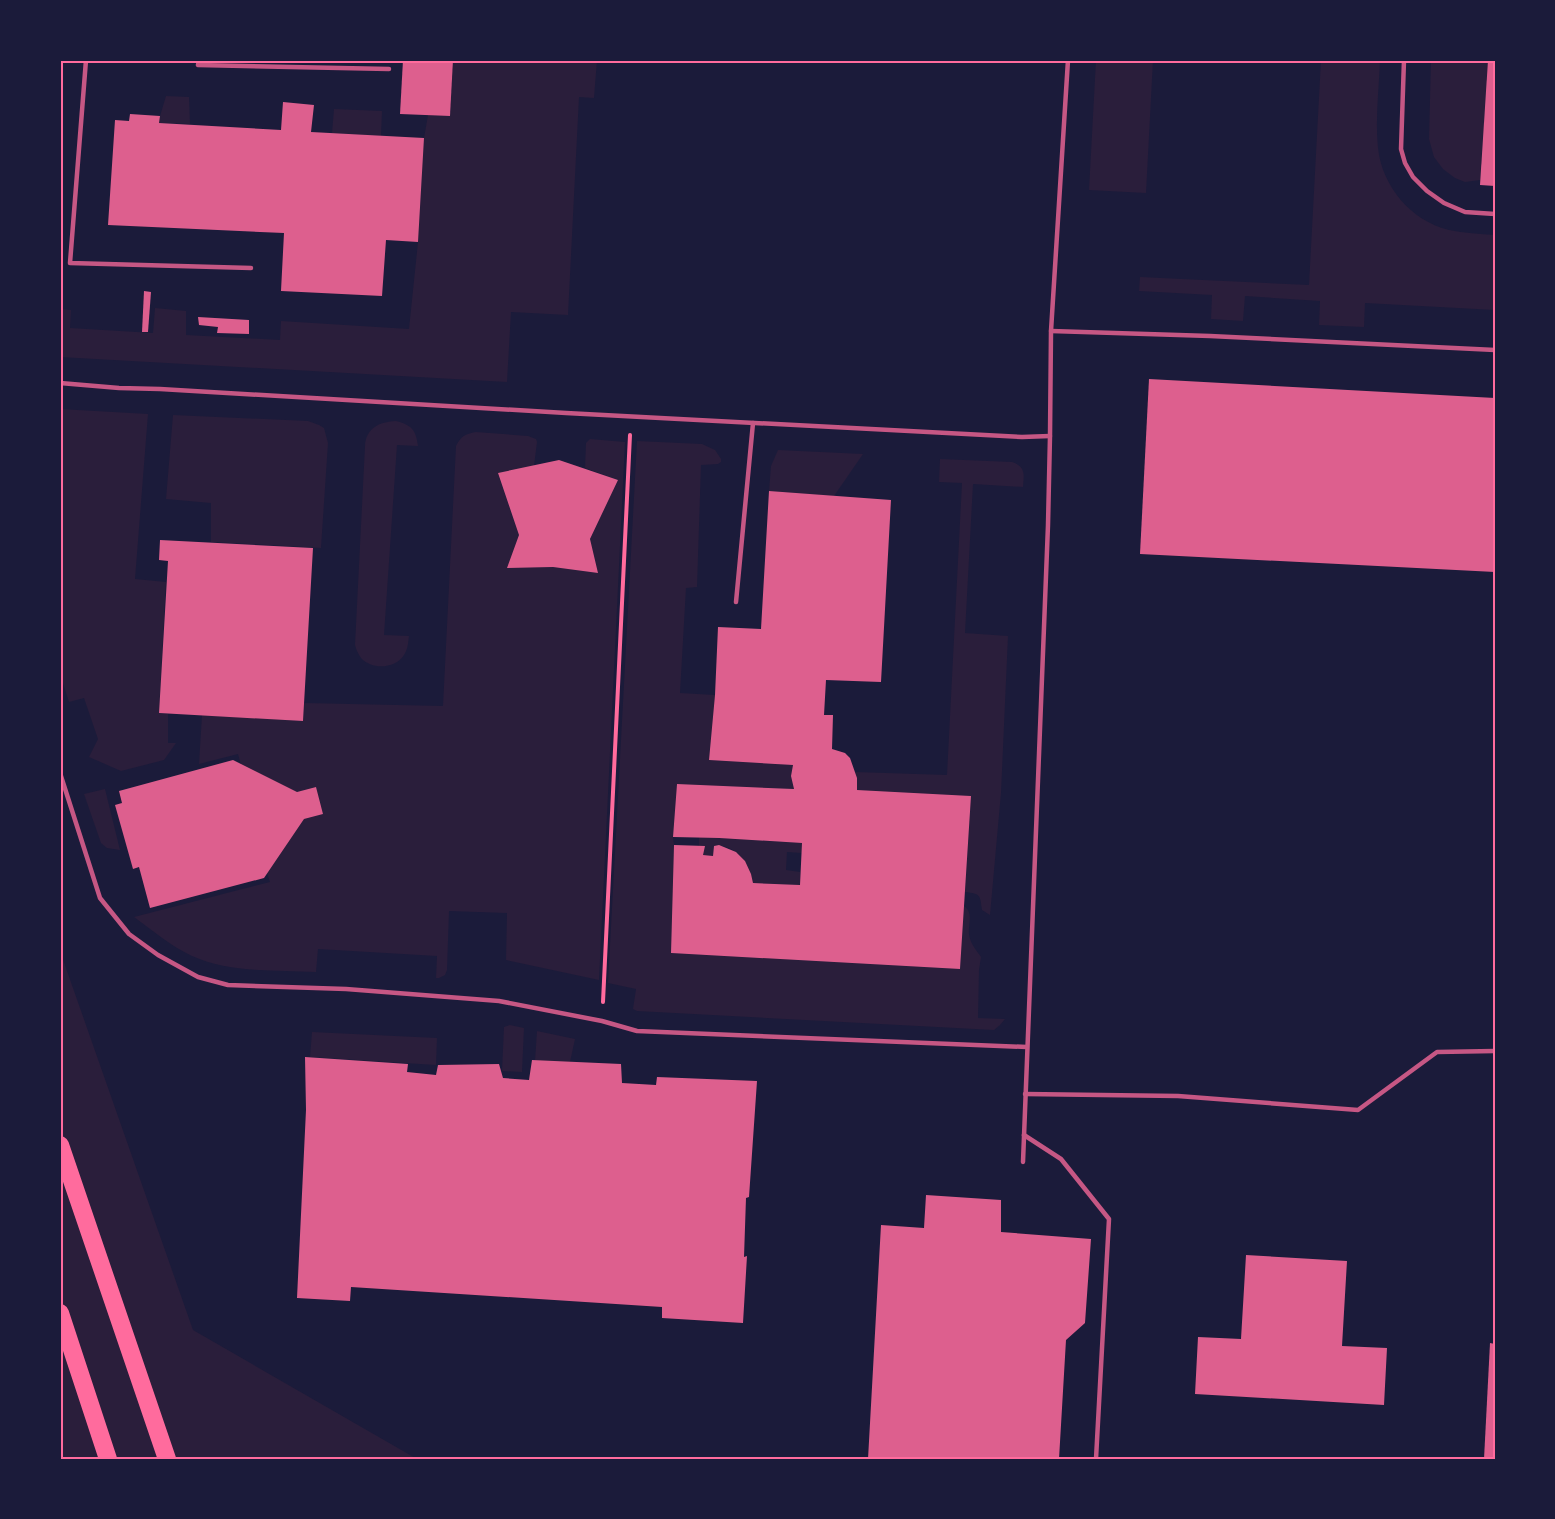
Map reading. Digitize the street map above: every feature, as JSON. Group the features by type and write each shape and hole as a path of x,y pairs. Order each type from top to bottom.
{"highway":[{"path":"60,1145 167,1459"},
{"path":"60,1313 108,1459"}],"lane":[{"path":"86,60 70,262 251,268"},
{"path":"199,60 198,65 389,69"},
{"path":"1023,1162 1050,436 1051,331 1068,60"},
{"path":"1404,60 1401,149 1405,164 1413,177 1443,203 1465,212 1495,214"},
{"path":"1051,331 1210,336 1495,350"},
{"path":"60,383 753,423 1022,437 1050,436"},
{"path":"736,602 753,423"},
{"path":"60,773 100,898 129,934 158,955 198,977 228,985 346,989 500,1001 602,1021 637,1031 1027,1047"},
{"path":"1025,1094 1178,1096 1358,1110 1437,1052 1495,1051"},
{"path":"1024,1135 1061,1159 1109,1219 1096,1459"}],"path":[{"path":"602,1021 631,416"}],"shaded area":[{"path":"453,60 597,60 594,98 579,97 568,315 511,312 507,382 60,357 60,309 71,310 70,328 153,333 155,308 186,311 186,335 280,340 281,321 409,329 418,242 424,138 428,115 450,116"},
{"path":"1096,60 1153,60 1146,193 1089,190"},
{"path":"1321,60 1380,60 1377,137 1385,176 1401,200 1422,219 1449,230 1495,235 1495,310 1365,303 1364,327 1319,325 1320,301 1245,296 1243,321 1211,319 1212,295 1139,291 1140,277 1309,285"},
{"path":"1431,60 1488,60 1480,180 1465,182 1455,178 1443,169 1434,157 1429,139"},
{"path":"166,96 189,97 190,124 159,123"},
{"path":"334,109 382,111 381,136 332,133"},
{"path":"60,409 148,414 135,579 166,582 159,713 168,714 168,743 176,743 164,760 121,771 89,757 98,739 84,698 69,702 60,674"},
{"path":"173,415 308,421 324,428 328,443 321,548 211,542 211,503 166,499"},
{"path":"396,421 412,429 418,446 397,445 384,635 409,636 406,650 400,660 389,665 377,666 361,658 355,645 365,446 368,435 374,427"},
{"path":"476,432 528,436 536,439 537,442 534,466 498,474 519,535 508,568 553,567 598,573 590,539 618,480 585,468 586,443 590,439 625,442 599,980 506,960 507,913 449,911 447,970 445,975 439,978 436,978 437,956 318,949 316,972 237,968 207,961 184,952 134,917 270,882 267,873 304,819 323,814 316,787 297,792 241,765 238,754 199,764 202,715 303,721 304,703 443,706 456,446 464,436"},
{"path":"637,441 702,444 715,450 721,459 718,464 701,465 697,587 686,588 680,693 715,695 709,760 793,765 791,776 794,789 677,784 673,837 671,953 960,969 964,906 970,915 971,940 981,957 978,1018 1005,1019 994,1030 637,1011 633,1009 636,989 608,983"},
{"path":"778,450 863,454 834,496 769,491 771,466"},
{"path":"940,459 1012,462 1020,466 1024,475 1023,487 973,484 965,633 1008,636 1001,793 990,915 982,910 979,896 965,892 971,796 857,790 855,772 947,775 962,483 939,482"},
{"path":"105,789 120,850 107,848 101,843 84,794"},
{"path":"699,837 802,843 802,853 787,852 786,870 800,872 800,885 753,883 749,869 741,857 722,846 714,846 713,856 703,855 699,846"},
{"path":"60,951 193,1330 417,1459 60,1459"},
{"path":"510,1025 524,1028 522,1072 502,1071 504,1027"},
{"path":"537,1031 575,1039 570,1062 535,1061"},
{"path":"312,1032 437,1038 436,1065 310,1057"}],"building":[{"path":"403,60 453,60 450,116 400,114"},
{"path":"1488,60 1495,60 1495,186 1480,185"},
{"path":"283,102 314,105 311,132 424,138 418,242 386,240 382,296 281,291 284,233 108,225 115,120 129,121 130,114 160,116 159,123 281,130"},
{"path":"144,291 151,292 148,332 142,332"},
{"path":"198,317 249,320 249,334 217,333 218,327 199,325"},
{"path":"1149,379 1495,398 1495,572 1140,554"},
{"path":"559,460 618,480 590,539 598,573 553,567 507,568 519,535 498,473"},
{"path":"769,491 891,500 881,682 826,680 824,715 833,715 832,749 845,753 850,758 857,778 857,790 971,796 960,969 671,953 674,845 705,846 703,855 713,856 714,846 719,845 736,852 745,861 753,883 800,885 802,843 673,837 677,784 794,789 791,776 793,765 709,760 718,627 761,629"},
{"path":"160,540 313,548 303,721 159,713 168,561 159,560"},
{"path":"233,760 297,792 316,787 323,814 304,819 264,878 150,908 139,867 133,869 115,805 122,803 119,791"},
{"path":"305,1057 408,1064 407,1072 436,1075 438,1065 499,1064 503,1078 529,1080 532,1060 621,1064 622,1083 656,1085 657,1077 757,1081 749,1197 746,1198 744,1257 747,1256 743,1323 662,1318 662,1307 351,1287 350,1301 297,1298 306,1110"},
{"path":"926,1195 1001,1200 1001,1232 1091,1239 1085,1323 1066,1340 1059,1459 868,1459 881,1225 924,1228"},
{"path":"1246,1255 1347,1261 1342,1346 1387,1348 1384,1405 1195,1394 1198,1337 1241,1339"},
{"path":"1490,1343 1495,1344 1495,1459 1484,1459"}]}
